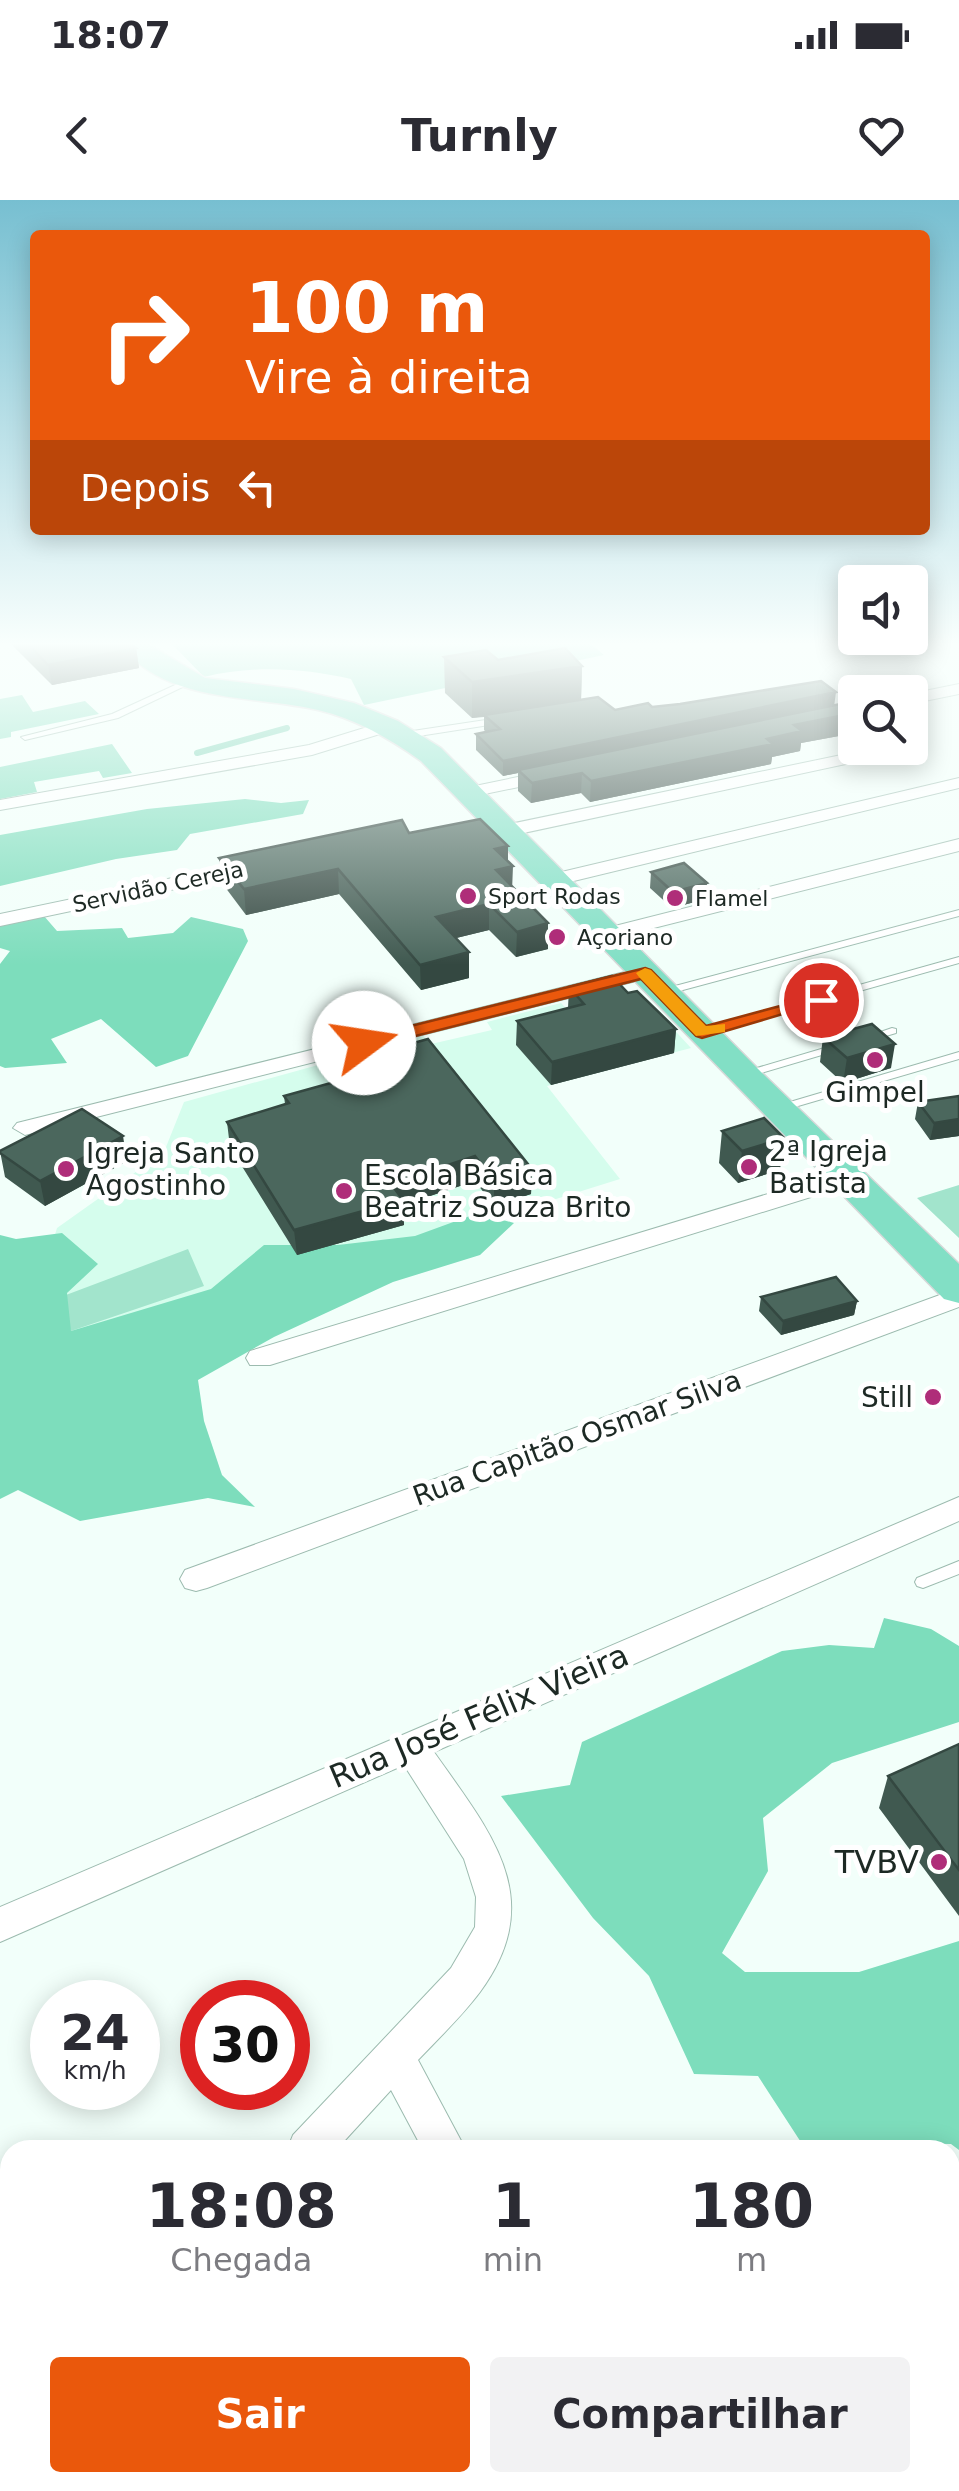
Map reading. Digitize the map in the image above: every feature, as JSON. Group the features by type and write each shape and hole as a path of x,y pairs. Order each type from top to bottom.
{"main road":[{"path":"419,751 959,1289"}],"street":[{"path":"0,805 307,751"},
{"path":"485,815 838,758"},
{"path":"485,815 562,772"},
{"path":"553,880 959,783"},
{"path":"606,934 959,845"},
{"name":"Servidão Cereja","path":"0,920 284,860"},
{"path":"24,1128 654,983"},
{"path":"260,1358 846,1178"},
{"name":"Rua Capitão Osmar Silva","path":"196,1579 959,1297"},
{"name":"Rua José Félix Vieira","path":"0,1925 959,1508"},
{"path":"317,2140 465,1981 486,1950 495,1920 495,1892 486,1863 411,1746"},
{"path":"395,2057 440,2140"}],"lane":[{"path":"654,983 959,912"},
{"path":"702,1032 959,960"},
{"path":"743,1075 892,1031"},
{"path":"777,1109 959,1055"},
{"path":"924,1582 959,1567"}],"shaded area":[{"name":"Escola Básica Beatriz Souza Brito","path":"561,1003 584,1027 655,1009 691,1048 547,1086 620,1179 56,1355 35,1302 57,1228 164,1152 184,1102 423,1036 431,1044 492,1030 487,1022"},
{"path":"959,1185 959,1238 917,1198"},
{"path":"188,1249 204,1286 71,1331 58,1298"}],"green space":[{"path":"78,751 117,751 132,773 103,778 99,771 34,782 37,792 0,799 0,767"},
{"path":"245,799 281,803 309,800 303,814 190,834 177,850 116,859 0,886 0,835 147,809"},
{"path":"44,916 57,931 122,928 128,938 173,933 191,917 243,929 248,941 188,1056 156,1067 101,1019 51,1039 67,1063 5,1068 0,1066 0,964 10,951 0,948 0,923"},
{"path":"478,1213 514,1223 480,1255 393,1282 274,1337 198,1380 204,1421 222,1475 255,1507 208,1498 80,1521 18,1490 0,1499 0,1235 16,1239 62,1233 98,1264 67,1293 71,1331 211,1289 264,1245 338,1245 415,1236"},
{"path":"884,1618 931,1629 959,1646 959,1722 832,1763 763,1818 768,1871 722,1953 745,1972 859,1972 959,1941 959,2140 800,2140 758,2076 694,2074 649,1976 593,1918 501,1796 570,1785 582,1742 782,1651 829,1645 874,1648"}],"building":[{"path":"493,751 552,751 503,761"},
{"path":"611,751 739,751 591,781 582,773 532,783 518,770"},
{"path":"480,819 508,846 495,849 513,866 496,870 548,923 517,932 489,904 436,917 469,952 420,965 338,869 244,889 219,858 402,820 409,833"},
{"path":"684,863 707,883 673,892 651,872"},
{"path":"612,976 628,993 637,991 676,1029 552,1062 517,1021 584,1004 569,987"},
{"path":"872,1024 895,1044 847,1058 823,1037"},
{"path":"428,1039 532,1169 494,1181 475,1156 391,1184 403,1200 294,1230 227,1122 289,1103 284,1096 403,1063 392,1049"},
{"path":"959,1096 959,1119 934,1123 918,1102"},
{"path":"82,1109 123,1136 40,1181 0,1153 0,1151"},
{"path":"764,1118 784,1138 742,1151 722,1131"},
{"path":"836,1277 857,1301 783,1321 761,1297"},
{"path":"959,1744 959,1870 888,1776"}],"waterway":[{"path":"197,753 205,751"}],"slow traffic":[{"path":"645,973 702,1032 718,1028"}],"place":[{"name":"Sport Rodas","path":"468,896"},
{"name":"Flamel","path":"675,898"},
{"name":"Açoriano","path":"557,937"},
{"name":"Gimpel","path":"875,1060"},
{"name":"2ª Igreja Batista","path":"749,1167"},
{"name":"Igreja Santo Agostinho","path":"66,1169"},
{"name":"Escola Básica Beatriz Souza Brito","path":"344,1191"},
{"name":"Still","path":"933,1397"},
{"name":"TVBV","path":"939,1862"}],"route":[{"path":"364,1043 645,973 702,1032 821,1000"}]}
